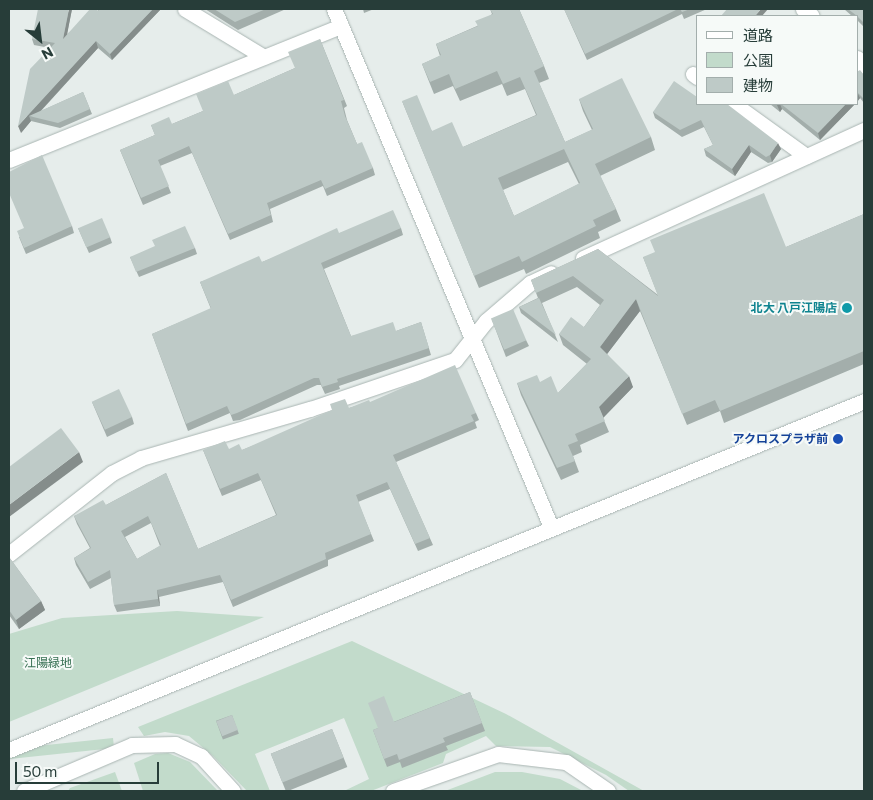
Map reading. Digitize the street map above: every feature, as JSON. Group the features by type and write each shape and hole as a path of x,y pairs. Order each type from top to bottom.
{"street":[{"path":"185,9 264,57"},
{"path":"334,9 551,527"},
{"path":"9,160 341,26"},
{"path":"735,105 806,156"},
{"path":"9,554 112,473 142,458 310,409 455,360 486,321 530,283 864,130"},
{"path":"9,750 551,527 864,401"},
{"path":"24,791 132,744 175,744 201,756 233,791"},
{"path":"393,791 498,754 566,762 608,791"}],"green space":[{"name":"江陽緑地","path":"177,611 264,617 9,722 9,634 62,618"},
{"path":"352,641 506,714 644,791 629,791 606,775 550,747 496,746 486,736 446,754 443,763 371,791 344,791 369,779 344,718 255,754 270,791 247,791 213,756 189,736 165,732 144,736 138,727"},
{"path":"113,738 114,748 9,759 9,749"},
{"path":"168,753 190,762 218,791 143,791 134,763 155,754"},
{"path":"115,772 122,791 68,791 70,788"},
{"path":"495,772 522,772 560,779 583,791 445,791"}],"building":[{"path":"38,9 69,9 63,39 90,9 98,11 100,9 153,9 110,54 96,41 18,126 30,69 55,43 32,39"},
{"path":"214,9 266,9 235,22"},
{"path":"490,9 519,9 544,66 534,71 565,142 593,129 579,99 622,78 651,137 595,164 616,209 593,220 596,226 522,262 519,256 474,276 402,101 417,95 432,131 452,122 463,147 537,115 520,77 503,84 497,71 455,89 449,74 430,82 422,64 441,55 436,44 478,26 475,21 493,14","holes":["564,149 580,183 514,216 498,178"]},
{"path":"564,9 678,9 585,54"},
{"path":"727,9 761,9 756,15 722,15"},
{"path":"848,9 864,9 864,23 858,15"},
{"path":"320,39 344,100 341,101 345,116 357,144 362,142 373,168 325,189 321,180 267,203 271,215 228,234 189,146 158,160 169,186 141,198 120,150 155,135 151,125 169,117 172,124 203,111 196,94 228,81 234,95 295,68 288,52"},
{"path":"860,70 864,75 864,99 858,93 858,71"},
{"path":"674,81 696,96 696,105 728,105 778,143 770,155 766,157 749,145 732,169 704,149 713,145 701,120 680,130 653,112"},
{"path":"83,92 90,109 58,123 29,116"},
{"path":"782,105 845,105 818,133"},
{"path":"42,155 72,226 24,248 17,231 24,228 9,193 9,172"},
{"path":"764,193 786,247 864,214 864,351 720,411 715,400 682,414 636,299 600,347 629,376 599,407 605,421 575,434 578,441 568,445 575,461 557,468 517,383 537,375 540,382 551,376 558,393 591,359 559,334 571,317 584,327 604,300 573,276 536,293 531,280 598,249 658,296 643,257 655,252 650,240"},
{"path":"393,210 401,228 321,263 351,336 393,322 396,331 421,322 429,348 337,379 338,382 322,387 319,378 314,378 237,413 231,415 227,406 186,424 152,334 211,308 200,282 259,256 262,262 337,228 339,233"},
{"path":"102,218 110,237 86,247 78,228"},
{"path":"185,226 195,248 136,272 130,257 155,246 152,240"},
{"path":"539,298 556,335 519,307"},
{"path":"513,309 526,340 504,350 491,318"},
{"path":"455,365 476,413 471,415 474,421 393,455 430,538 415,544 387,482 356,495 371,534 325,553 326,559 231,600 220,575 157,590 158,599 114,605 110,570 88,582 74,558 91,548 74,516 103,500 106,505 166,473 198,549 277,515 258,473 220,489 203,450 225,441 229,449 239,444 242,450 332,410 330,404 345,399 349,408 369,400 370,402","holes":["148,516 161,545 137,559 121,531"]},
{"path":"119,389 132,417 105,430 92,402"},
{"path":"61,428 79,452 9,505 9,467"},
{"path":"9,557 41,601 16,620 9,610"},
{"path":"470,692 482,723 443,738 445,742 399,760 397,754 384,759 373,730 378,728 368,703 384,696 394,722"},
{"path":"232,715 238,730 222,736 216,721"},
{"path":"332,729 344,758 282,782 271,754"}],"place":[{"name":"北大 八戸江陽店","path":"847,308"},
{"name":"アクロスプラザ前","path":"838,439"}]}
